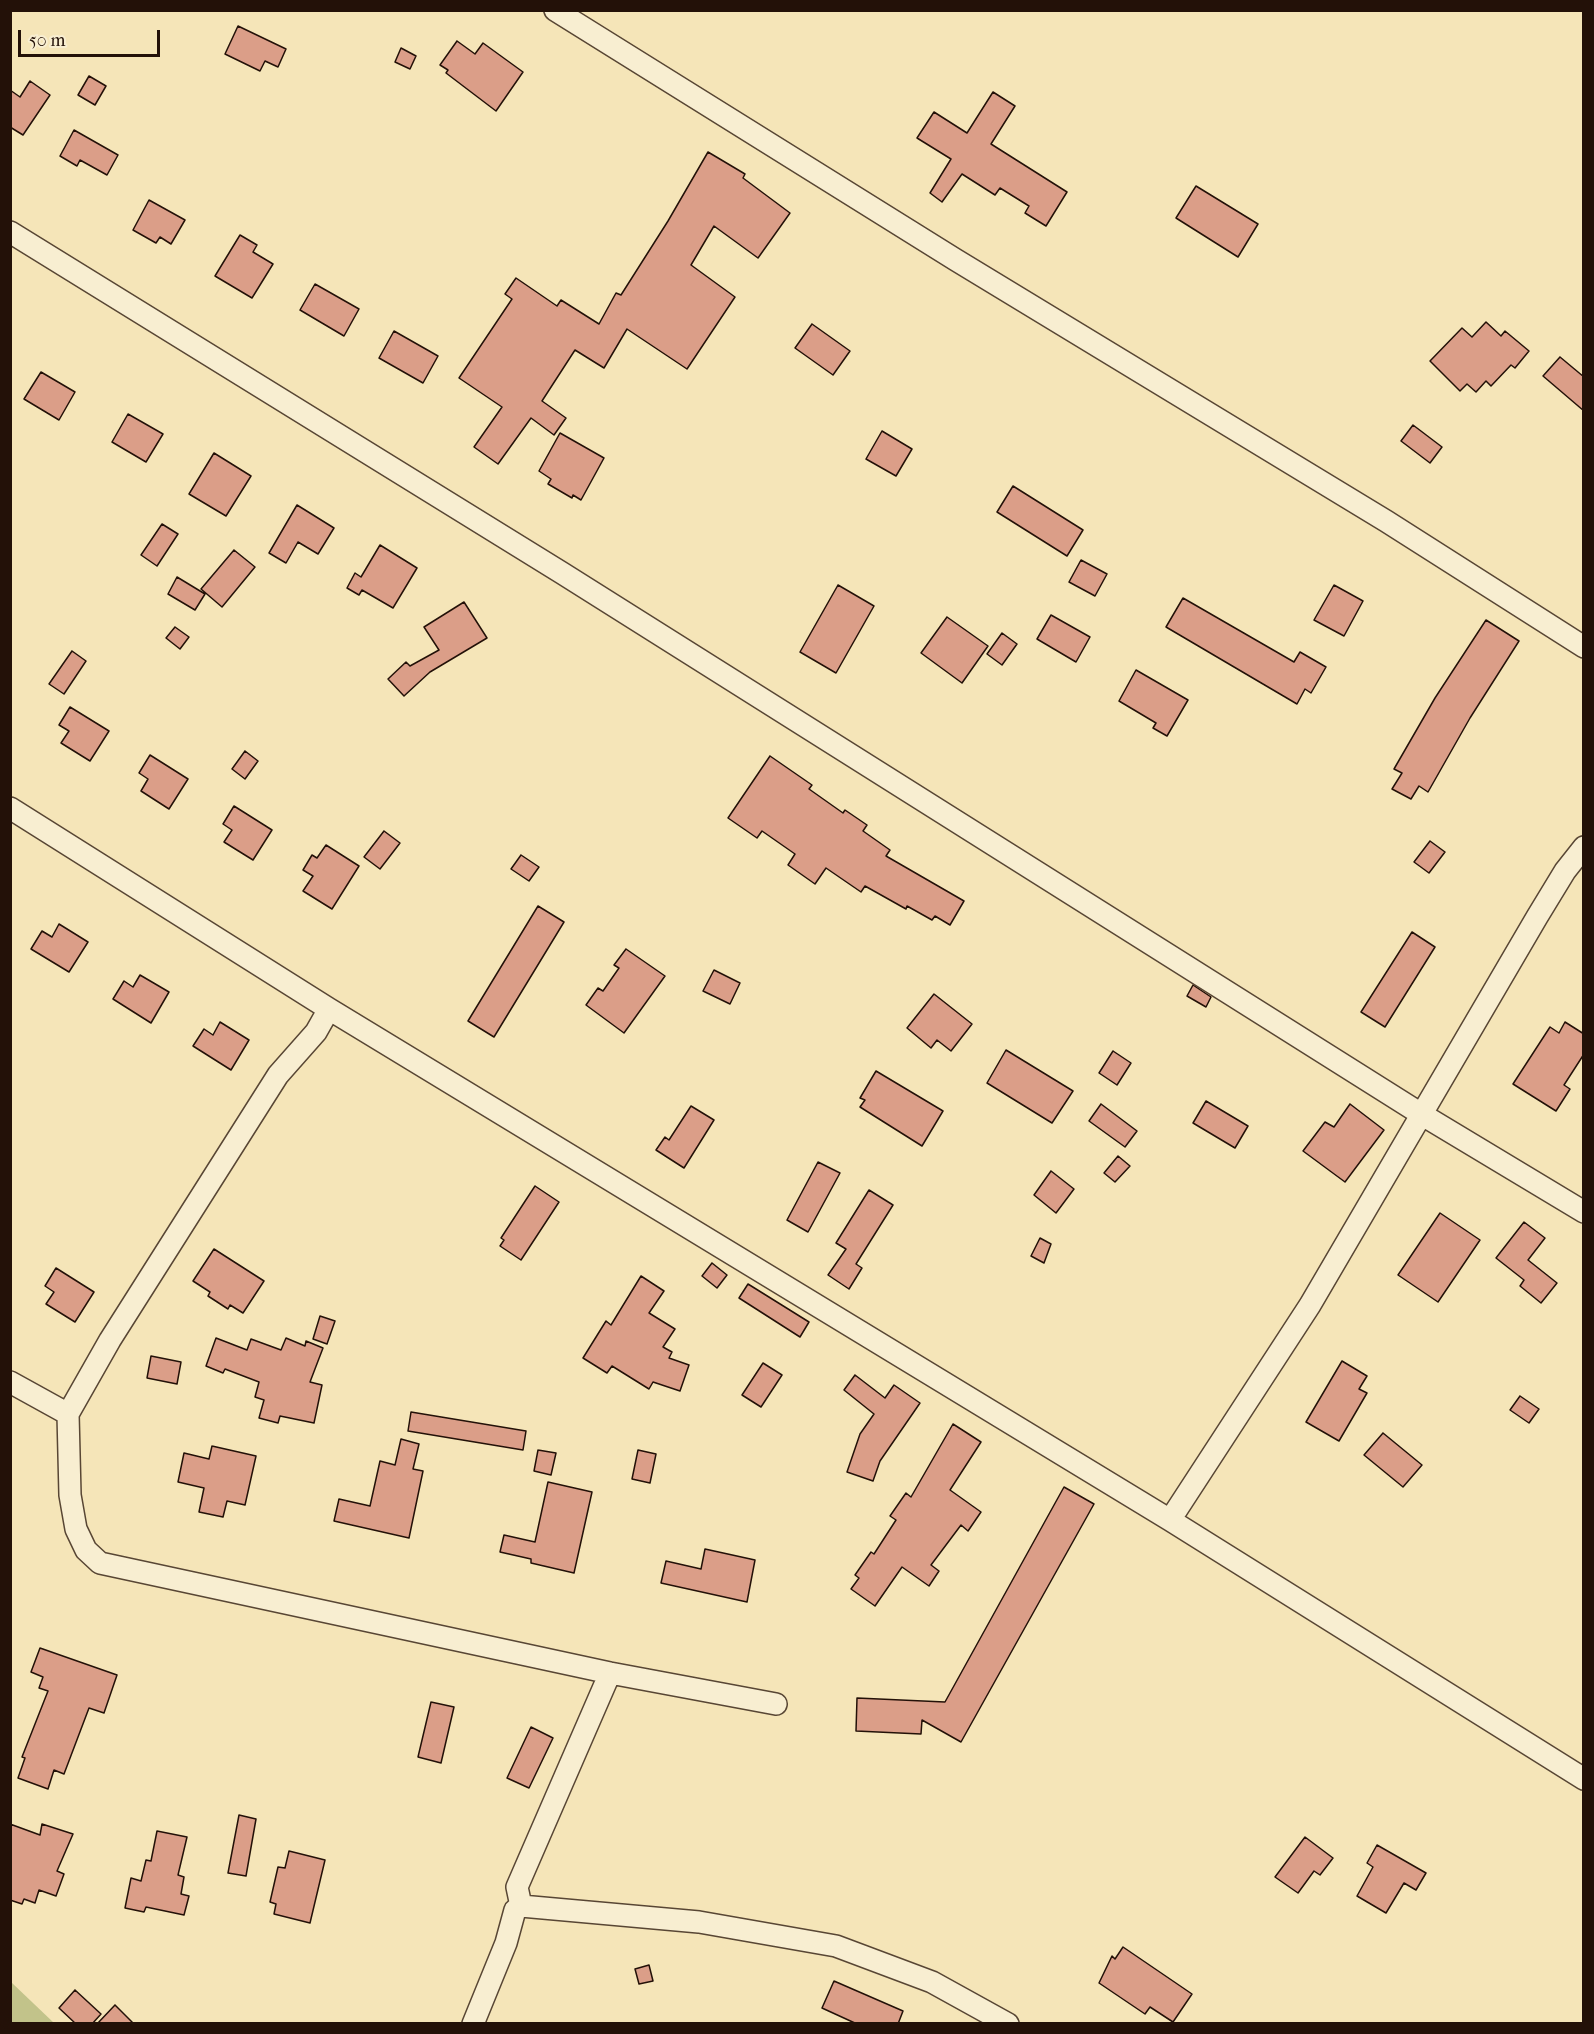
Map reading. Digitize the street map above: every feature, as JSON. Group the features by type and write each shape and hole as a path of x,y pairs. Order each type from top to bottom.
{"street":[{"path":"555,10 956,260 1376,515 1584,647"},
{"path":"10,232 562,573 1421,1114 1584,1212"},
{"path":"10,807 328,1009 1170,1520 1584,1779"},
{"path":"1170,1520 1310,1305 1542,908 1584,847"},
{"path":"328,1009 316,1032 278,1075 110,1340 68,1414 70,1495 75,1529 86,1550 100,1563 610,1673 776,1704"},
{"path":"10,1382 68,1414"},
{"path":"521,1906 517,1887 610,1673"},
{"path":"473,2024 506,1943 515,1910 521,1906 699,1923 836,1946 932,1982 1008,2024"}],"green space":[{"path":"11,1982 54,2023 11,2023"}],"building":[{"path":"238,26 286,49 278,67 265,61 260,71 225,54"},
{"path":"457,41 475,54 483,43 523,72 496,111 446,73 448,70 440,65"},
{"path":"401,48 416,56 410,69 395,62"},
{"path":"89,76 106,86 95,105 78,95"},
{"path":"30,81 50,95 23,135 10,127 10,90 20,97"},
{"path":"993,92 1015,106 991,144 1067,192 1046,226 1025,213 1029,206 1000,188 995,195 962,174 942,202 930,193 951,159 917,138 934,112 967,133"},
{"path":"74,130 118,155 107,175 80,160 77,166 60,156"},
{"path":"708,152 745,174 743,178 790,213 758,258 714,226 691,265 735,297 687,369 627,329 604,368 575,350 542,401 566,418 554,435 531,418 498,464 474,447 502,407 459,378 512,299 505,294 516,278 557,306 561,300 599,324 616,293 621,295 668,221"},
{"path":"1196,186 1258,224 1238,257 1176,218"},
{"path":"149,200 185,220 171,244 160,237 156,243 133,230"},
{"path":"240,235 257,245 253,252 273,264 252,298 215,276"},
{"path":"315,284 359,309 344,336 300,310"},
{"path":"1486,322 1501,336 1505,331 1529,351 1515,368 1511,365 1491,386 1486,381 1476,392 1467,384 1460,391 1430,361 1462,328 1472,337"},
{"path":"812,324 850,351 833,375 795,348"},
{"path":"394,331 438,356 423,383 379,358"},
{"path":"1560,357 1584,377 1584,411 1543,376"},
{"path":"41,372 75,392 59,420 24,399"},
{"path":"128,414 163,434 146,462 112,442"},
{"path":"1413,425 1442,447 1430,463 1401,441"},
{"path":"882,431 912,449 896,476 866,459"},
{"path":"560,433 604,458 581,500 573,495 572,498 548,484 551,479 539,471"},
{"path":"214,453 251,476 226,516 189,494"},
{"path":"1013,486 1083,530 1067,556 997,512"},
{"path":"297,505 334,528 318,554 298,542 286,563 269,553"},
{"path":"162,524 178,534 157,566 141,555"},
{"path":"380,545 417,568 393,608 362,590 359,595 347,588 355,573 361,577"},
{"path":"234,550 255,567 222,607 201,589"},
{"path":"1081,560 1107,574 1095,596 1069,582"},
{"path":"177,577 205,594 195,610 168,594"},
{"path":"838,585 874,606 836,673 800,652"},
{"path":"1334,585 1363,601 1344,636 1314,620"},
{"path":"1183,598 1294,662 1300,652 1326,667 1311,693 1305,689 1297,704 1166,627"},
{"path":"464,602 487,638 430,672 404,696 388,679 406,662 410,666 439,650 424,627"},
{"path":"1051,615 1090,637 1076,662 1037,639"},
{"path":"947,617 988,646 962,683 921,653"},
{"path":"1486,620 1519,641 1470,718 1428,792 1419,786 1411,799 1392,789 1402,773 1394,769 1435,698"},
{"path":"175,627 189,637 180,649 166,638"},
{"path":"1002,633 1017,644 1002,665 987,654"},
{"path":"72,651 86,661 64,694 49,684"},
{"path":"1136,670 1188,700 1167,736 1153,728 1156,723 1119,701"},
{"path":"70,707 109,731 90,761 61,743 69,731 59,725"},
{"path":"245,751 258,761 245,779 232,769"},
{"path":"150,755 188,779 169,809 141,791 148,779 139,773"},
{"path":"770,756 812,785 809,789 843,813 845,810 867,825 863,831 890,850 886,856 964,901 950,925 935,916 932,920 907,906 906,909 865,886 861,892 826,868 815,884 788,865 795,854 762,831 757,838 728,818"},
{"path":"234,806 272,830 253,860 224,842 232,830 223,824"},
{"path":"384,831 400,843 380,869 364,857"},
{"path":"1430,841 1445,852 1429,873 1414,862"},
{"path":"326,845 359,866 332,909 303,891 313,876 303,870 312,855 317,858"},
{"path":"521,855 539,867 529,881 511,869"},
{"path":"538,906 564,922 494,1037 468,1021"},
{"path":"59,924 88,942 69,972 31,949 42,931 52,937"},
{"path":"1412,932 1435,947 1385,1027 1361,1012"},
{"path":"626,949 665,976 624,1033 586,1005 598,988 603,991 619,968 614,965"},
{"path":"714,970 740,983 730,1004 703,991"},
{"path":"140,975 169,992 151,1023 113,999 124,981 133,987"},
{"path":"1193,985 1211,997 1206,1007 1187,996"},
{"path":"934,994 972,1024 951,1051 937,1040 931,1048 907,1028"},
{"path":"220,1022 249,1040 231,1070 193,1046 204,1029 213,1035"},
{"path":"1565,1022 1584,1034 1584,1054 1564,1085 1570,1089 1556,1111 1513,1084 1550,1027 1559,1033"},
{"path":"1006,1050 1073,1091 1052,1123 987,1083"},
{"path":"1113,1051 1131,1063 1117,1085 1099,1073"},
{"path":"876,1071 943,1111 922,1146 860,1107 865,1100 860,1098"},
{"path":"1206,1101 1248,1126 1235,1148 1193,1123"},
{"path":"1101,1104 1137,1131 1125,1147 1089,1121"},
{"path":"1350,1104 1384,1130 1345,1182 1303,1151 1325,1122 1334,1127"},
{"path":"691,1106 714,1120 684,1168 656,1150 665,1137 669,1140"},
{"path":"1118,1156 1130,1166 1115,1182 1104,1173"},
{"path":"818,1162 840,1173 808,1232 787,1220"},
{"path":"1051,1171 1074,1189 1056,1213 1034,1195"},
{"path":"535,1186 559,1202 521,1260 500,1246 504,1240 501,1238"},
{"path":"869,1190 893,1205 856,1264 862,1268 849,1289 828,1275 846,1249 836,1243"},
{"path":"1440,1213 1480,1240 1438,1302 1398,1275"},
{"path":"1524,1222 1545,1238 1528,1260 1557,1283 1541,1303 1520,1286 1524,1280 1496,1258"},
{"path":"1040,1238 1051,1244 1044,1263 1031,1256"},
{"path":"214,1249 264,1281 243,1313 230,1305 228,1309 208,1296 210,1292 193,1281"},
{"path":"712,1263 727,1275 717,1288 702,1276"},
{"path":"56,1268 94,1292 75,1322 46,1304 54,1292 45,1286"},
{"path":"641,1276 664,1291 649,1313 675,1329 663,1347 672,1352 669,1358 689,1365 680,1391 653,1382 649,1389 612,1366 607,1373 583,1358 606,1321 611,1325"},
{"path":"748,1284 809,1322 800,1337 739,1298"},
{"path":"320,1316 335,1321 327,1344 313,1339"},
{"path":"216,1338 247,1350 251,1339 281,1350 286,1338 305,1346 306,1341 323,1348 310,1382 322,1385 314,1423 280,1416 278,1423 259,1418 264,1400 255,1397 259,1382 225,1369 223,1373 206,1366"},
{"path":"151,1356 181,1362 177,1384 147,1378"},
{"path":"1342,1361 1367,1376 1359,1389 1367,1393 1339,1441 1306,1422"},
{"path":"763,1363 782,1375 761,1407 742,1395"},
{"path":"855,1375 885,1398 894,1385 920,1403 880,1461 873,1481 847,1472 860,1434 874,1414 844,1390"},
{"path":"1520,1396 1539,1409 1529,1423 1510,1410"},
{"path":"411,1412 526,1431 523,1450 408,1431"},
{"path":"953,1424 981,1442 950,1490 981,1512 968,1531 961,1525 931,1565 939,1571 929,1586 902,1567 875,1606 851,1589 859,1578 855,1575 871,1552 874,1554 896,1520 890,1516 906,1493 911,1497"},
{"path":"1383,1433 1422,1465 1403,1487 1364,1455"},
{"path":"401,1439 419,1444 413,1469 423,1471 409,1538 334,1521 339,1499 370,1506 380,1461 395,1465"},
{"path":"212,1446 256,1456 245,1505 227,1501 223,1517 199,1512 204,1488 178,1482 184,1453 209,1459"},
{"path":"538,1450 556,1453 551,1475 534,1471"},
{"path":"638,1450 656,1454 650,1483 632,1479"},
{"path":"548,1482 592,1492 574,1573 531,1563 531,1559 500,1552 504,1535 535,1542"},
{"path":"1064,1487 1094,1504 961,1742 922,1720 921,1734 856,1731 857,1698 945,1702"},
{"path":"705,1549 755,1560 747,1602 661,1583 666,1561 701,1569"},
{"path":"40,1648 117,1675 104,1713 89,1708 64,1774 54,1770 48,1789 18,1778 25,1758 22,1757 48,1691 39,1688 43,1677 31,1672"},
{"path":"431,1702 454,1707 441,1763 418,1757"},
{"path":"531,1727 553,1738 529,1788 507,1778"},
{"path":"239,1815 256,1819 246,1876 228,1873"},
{"path":"10,1824 40,1835 42,1824 73,1834 57,1871 64,1874 56,1896 39,1890 35,1903 24,1899 22,1904 10,1900"},
{"path":"157,1831 187,1837 178,1875 184,1877 181,1894 189,1896 184,1915 146,1907 144,1912 125,1908 131,1878 141,1881 146,1860 151,1861"},
{"path":"1305,1837 1333,1858 1320,1875 1314,1871 1298,1893 1275,1877"},
{"path":"1377,1845 1426,1873 1416,1890 1404,1883 1386,1913 1357,1896 1373,1867 1367,1863"},
{"path":"289,1851 325,1860 310,1923 274,1914 276,1904 270,1902 278,1867 285,1868"},
{"path":"1123,1947 1192,1994 1173,2022 1150,2007 1145,2014 1099,1983 1112,1956 1115,1959"},
{"path":"649,1965 653,1981 639,1984 635,1969"},
{"path":"834,1981 903,2011 898,2024 857,2024 822,2008"},
{"path":"75,1990 101,2014 92,2024 76,2024 59,2008"},
{"path":"115,2005 134,2024 97,2024"}]}
